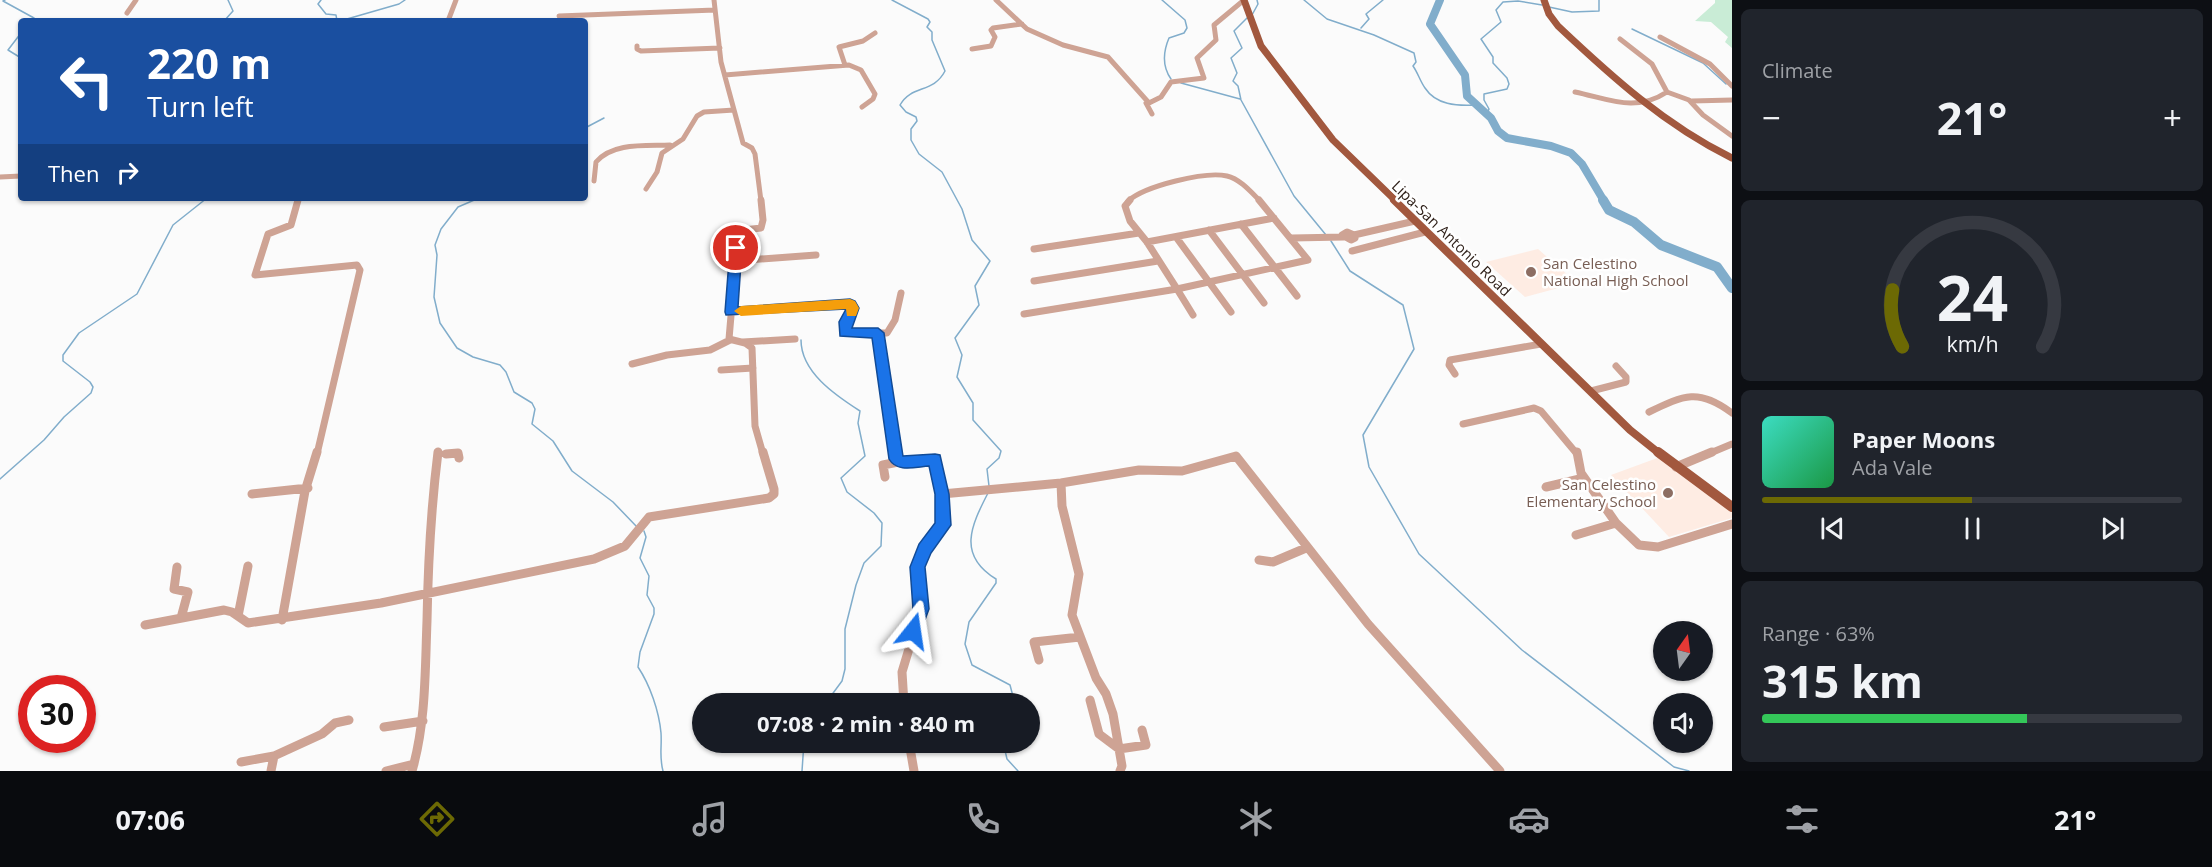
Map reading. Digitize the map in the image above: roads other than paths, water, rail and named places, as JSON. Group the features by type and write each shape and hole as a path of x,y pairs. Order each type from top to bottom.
{"main road":[{"name":"Lipa-San Antonio Road","path":"1244,0 1261,46 1313,112 1321,126 1425,232 1630,430 1676,467 1732,507"},
{"path":"1544,0 1549,14 1558,26 1641,104 1673,127 1732,158"}],"street":[{"path":"127,13 136,0"},
{"path":"449,18 456,0"},
{"path":"714,0 720,48 734,110 743,143 752,148 755,154 763,226 740,232 734,261 730,340"},
{"path":"996,0 1022,24 1063,45 1108,57 1146,103 1152,114"},
{"path":"1146,103 1152,103 1161,97 1171,82 1204,78 1197,58 1216,40 1214,25 1244,0"},
{"path":"559,16 715,10"},
{"path":"972,49 991,46 995,37 991,29 1022,24"},
{"path":"845,65 839,47 863,41 875,33"},
{"path":"1660,37 1710,64 1732,86"},
{"path":"1620,39 1652,64 1667,92 1692,101 1732,100"},
{"path":"637,46 637,49 641,51 720,48"},
{"path":"725,75 845,65 861,70 875,94 873,99 862,107"},
{"path":"1575,92 1621,103 1641,104 1655,101 1667,92"},
{"path":"1692,101 1703,116 1732,136"},
{"path":"646,189 657,172 660,156 686,136 700,113 734,110"},
{"path":"594,181 595,165 603,154 618,148 672,145"},
{"path":"1024,314 1176,289 1308,260 1292,238 1240,180 1233,177 1214,174 1160,187 1129,199 1125,206 1126,215 1147,242 1158,261 1176,289 1193,315"},
{"path":"0,177 18,176"},
{"path":"282,620 300,518 360,270 357,265 255,275 266,237 272,231 291,225 298,201"},
{"path":"1147,242 1274,218"},
{"path":"1292,238 1344,237 1345,232 1354,235 1414,221"},
{"path":"1241,224 1297,296"},
{"path":"1209,230 1264,303"},
{"path":"1352,251 1425,232"},
{"path":"1034,249 1139,233"},
{"path":"1176,237 1231,312"},
{"path":"734,261 816,255"},
{"path":"1034,282 1158,261"},
{"path":"731,312 850,304 853,308 846,322 845,333 878,333 891,330 901,293"},
{"path":"878,333 886,398 898,462"},
{"path":"742,343 795,339"},
{"path":"145,625 224,610 232,612 248,623 282,620 428,594 575,563 617,551 626,546 649,517 769,498 774,494 755,426 752,348 730,340 710,350 667,355 632,364"},
{"path":"1455,374 1449,365 1450,360 1454,358 1541,344"},
{"path":"1591,391 1626,382 1626,377 1616,366"},
{"path":"720,370 753,368"},
{"path":"1649,412 1695,394 1710,397 1732,413"},
{"path":"1463,424 1478,419 1538,409 1577,452 1584,478 1616,523 1639,545 1651,548 1732,524"},
{"path":"1676,467 1732,444"},
{"path":"386,771 413,768 420,744 428,594 441,454 458,453 459,458"},
{"path":"942,494 1061,483 1139,470 1182,471 1236,456 1368,624 1500,771"},
{"path":"885,477 883,465 935,460 942,494 943,525 924,549 917,567 921,609 902,672 903,693"},
{"path":"1546,488 1584,478"},
{"path":"1061,483 1062,505 1079,574 1072,609 1096,678 1106,694 1119,749 1120,771"},
{"path":"252,494 308,488"},
{"path":"1576,535 1616,523"},
{"path":"1259,560 1273,562 1306,548"},
{"path":"238,616 248,566"},
{"path":"177,567 174,576 175,591 188,592 181,618"},
{"path":"1040,660 1034,642 1080,637"},
{"path":"1090,700 1099,734 1119,749 1146,746 1142,730"},
{"path":"241,762 274,756 322,734 335,723 349,720"},
{"path":"384,727 423,721"},
{"path":"911,753 914,771"},
{"path":"271,771 274,756"}],"waterway":[{"path":"5,0 3,1 34,18"},
{"path":"227,18 233,11 228,0"},
{"path":"321,0 318,4 326,14 336,15 336,18"},
{"path":"350,18 399,4 405,0"},
{"path":"892,0 928,19 930,22 927,27 932,32 932,40 945,71 935,83 910,94 900,105 906,112 916,117 917,121 911,129 911,140 919,154 942,172 962,209 972,240 990,261 975,286 979,305 955,338 962,355 957,377 973,403 973,420 1001,451 999,458 987,469 989,486"},
{"path":"1162,0 1185,20 1187,28 1184,33 1169,38 1167,43 1165,64 1171,79"},
{"path":"1252,15 1258,4 1257,0"},
{"path":"1304,0 1327,19 1374,35 1414,53 1416,62 1413,66 1425,88 1435,98 1454,105 1475,105"},
{"path":"1361,28 1369,19 1366,14 1383,0"},
{"path":"1440,0 1430,24 1465,75 1467,96 1491,118 1498,131 1507,138 1551,146 1571,153 1582,164 1604,201"},
{"path":"1549,7 1572,12 1599,11 1599,0"},
{"path":"1487,114 1489,109 1484,100 1484,94 1507,89 1509,84 1507,78 1493,63 1493,57 1481,39 1501,22 1496,10 1503,2 1518,1 1542,5"},
{"path":"1247,18 1234,31 1242,48 1231,58 1237,73 1233,81 1238,86 1241,100 1294,196 1326,235"},
{"path":"1632,29 1703,63 1726,84"},
{"path":"18,37 8,50 18,56"},
{"path":"1181,83 1240,99"},
{"path":"588,126 604,118"},
{"path":"1603,200 1609,210 1634,222 1661,245 1717,267 1732,288"},
{"path":"0,479 44,440 64,417 91,393 93,387 90,382 63,361 63,355 79,333 137,294 173,225 203,201"},
{"path":"472,201 458,207 441,229 435,245 437,255 434,297 440,323 457,348 473,357 500,365 506,372 514,392 532,403 535,409 532,424 553,441 572,471 613,502 637,527"},
{"path":"1331,241 1350,271 1403,305 1414,349 1363,435 1369,467 1419,554 1522,650 1674,767 1689,771"},
{"path":"801,340 807,362 821,382 860,411 858,423 865,456 841,478 847,492 874,513 882,523 881,546 864,563 856,585 845,629 845,669 842,681 833,693"},
{"path":"988,493 977,517 971,539 976,560 996,579 996,583 969,622 965,644 972,665 1010,685 1012,693"},
{"path":"644,531 646,537 640,558 649,576 647,595 654,608 654,614 640,652 638,667 656,707 661,733 663,771"},
{"path":"802,771 803,753"},
{"path":"1006,753 1007,759 1018,771"}],"place":[{"name":"San Celestino National High School","path":"1531,272"},
{"name":"San Celestino Elementary School","path":"1668,493"}]}
